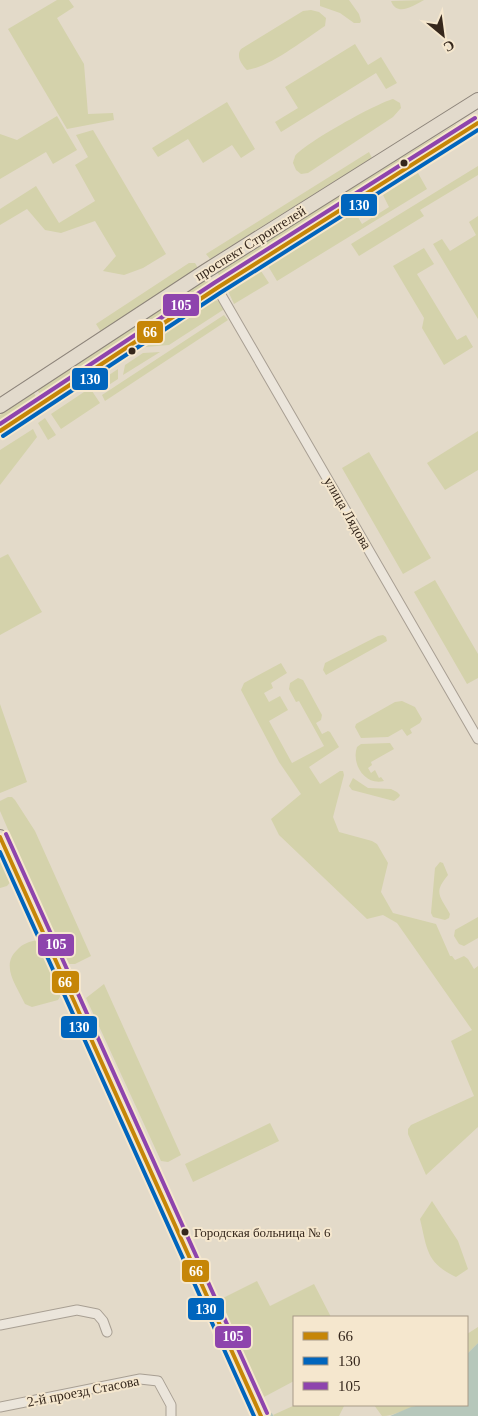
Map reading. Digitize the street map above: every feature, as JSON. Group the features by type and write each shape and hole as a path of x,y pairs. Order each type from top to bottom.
{"main road":[{"name":"проспект Строителей","path":"0,406 206,271 478,100"},
{"name":"проспект Строителей","path":"0,431 217,288 478,123"},
{"path":"0,837 147,1166 262,1416"}],"street":[{"name":"улица Лядова","path":"217,288 478,739"},
{"path":"0,1325 77,1310 98,1314 107,1332"},
{"name":"2-й проезд Стасова","path":"0,1407 140,1379 158,1381 171,1405 171,1416"}],"shaded area":[{"path":"57,0 69,0 74,7 57,18 84,64 88,114 113,113 114,120 67,129 8,29"},
{"path":"320,0 349,0 359,14 360,23 354,23 340,13 320,6"},
{"path":"424,0 406,9 397,8 391,1"},
{"path":"303,11 319,12 326,18 325,26 266,64 247,70 245,68 239,57 241,49"},
{"path":"355,44 368,65 381,57 397,83 386,89 376,73 281,132 275,122 298,108 285,87"},
{"path":"393,99 400,103 401,108 393,117 308,173 301,174 296,170 293,162 295,156 301,150 342,124"},
{"path":"227,102 255,149 241,158 232,145 203,163 188,139 158,157 152,148"},
{"path":"57,116 77,150 53,164 46,152 0,179 0,134 17,140"},
{"path":"456,124 459,129 220,277 217,272"},
{"path":"93,130 166,254 143,268 124,275 103,271 116,256 95,221 61,233 45,230 27,209 0,225 0,209 36,186 59,223 95,201 75,165 88,157 76,135"},
{"path":"369,152 372,158 210,259 206,254"},
{"path":"478,166 478,175 420,210 424,216 359,256 351,244"},
{"path":"418,173 427,189 277,281 268,266 355,212 362,224 389,207 383,195"},
{"path":"478,216 478,319 433,244 442,239 450,251 476,235 469,222"},
{"path":"424,248 434,264 417,274 457,340 466,335 473,347 444,365 422,328 424,318 393,266"},
{"path":"189,263 195,263 198,268 101,332 96,324"},
{"path":"261,271 269,283 234,304 228,291"},
{"path":"204,280 208,281 207,286 41,395 37,390"},
{"path":"213,299 221,302 226,308 169,345 145,347 147,341"},
{"path":"224,315 228,320 105,401 102,395"},
{"path":"160,352 123,375 125,365 143,353"},
{"path":"118,369 118,379 101,390 97,383"},
{"path":"90,388 100,403 61,429 51,414"},
{"path":"34,393 37,398 0,423 0,415"},
{"path":"45,418 56,435 48,440 38,423"},
{"path":"33,429 37,437 0,485 0,450"},
{"path":"478,431 478,470 445,490 427,463"},
{"path":"369,452 431,558 403,574 342,468"},
{"path":"8,554 42,612 0,635 0,558"},
{"path":"435,580 478,654 478,678 467,684 414,592"},
{"path":"383,635 387,641 326,675 323,670 325,663"},
{"path":"281,663 287,673 271,683 273,688 264,693 269,702 280,696 288,710 269,721 292,763 324,746 299,701 296,702 289,689 290,683 298,678 303,680 322,715 321,720 316,723 322,734 330,732 339,747 309,767 320,784 343,771 344,775 333,817 339,832 377,844 388,863 381,892 393,913 436,924 450,956 455,960 464,956 474,969 478,966 478,1127 426,1175 408,1134 408,1129 411,1125 474,1096 451,1041 472,1030 397,923 383,915 367,919 279,835 271,819 301,794 279,762 241,690 244,683"},
{"path":"402,701 415,707 422,719 420,723 410,729 412,733 407,736 402,729 388,737 361,738 355,727 356,724 395,702"},
{"path":"0,704 27,782 0,793"},
{"path":"390,743 394,749 371,762 372,765 368,768 371,773 375,770 379,778 381,777 384,781 377,782 366,777 358,767 356,760 357,747 361,744"},
{"path":"353,778 368,788 391,789 400,795 394,801 352,790 349,786"},
{"path":"12,797 15,800 35,831 91,956 75,964 66,964 0,811 0,801"},
{"path":"0,849 13,879 7,886 0,888"},
{"path":"440,862 443,863 448,875 439,891 450,914 449,918 445,920 433,917 431,913 435,868"},
{"path":"478,917 478,938 464,946 459,944 454,936 455,930"},
{"path":"38,940 61,995 58,1000 32,1007 25,1004 14,983 10,963 12,956 21,946"},
{"path":"104,984 181,1155 168,1162 161,1161 86,998"},
{"path":"270,1123 279,1141 193,1182 185,1164"},
{"path":"432,1201 458,1241 468,1269 456,1277 446,1272 429,1254 420,1219"},
{"path":"257,1281 270,1306 314,1284 330,1316 293,1316 293,1382 264,1397 219,1300"},
{"path":"478,1327 478,1343 468,1353 468,1333"},
{"path":"478,1343 478,1416 390,1416 416,1406 468,1406 468,1353"},
{"path":"293,1406 344,1406 339,1416 273,1415"},
{"path":"375,1406 417,1406 392,1415 382,1416"}],"transit line":[{"name":"105","path":"0,424 214,283 475,118"},
{"name":"66","path":"0,431 217,288 478,123"},
{"name":"130","path":"3,436 220,293 478,130"},
{"name":"105","path":"6,834 267,1413"},
{"name":"66","path":"0,837 261,1416"},
{"name":"130","path":"0,852 254,1416"}],"place":[{"name":"Городская больница № 6","path":"185,1232"}]}
